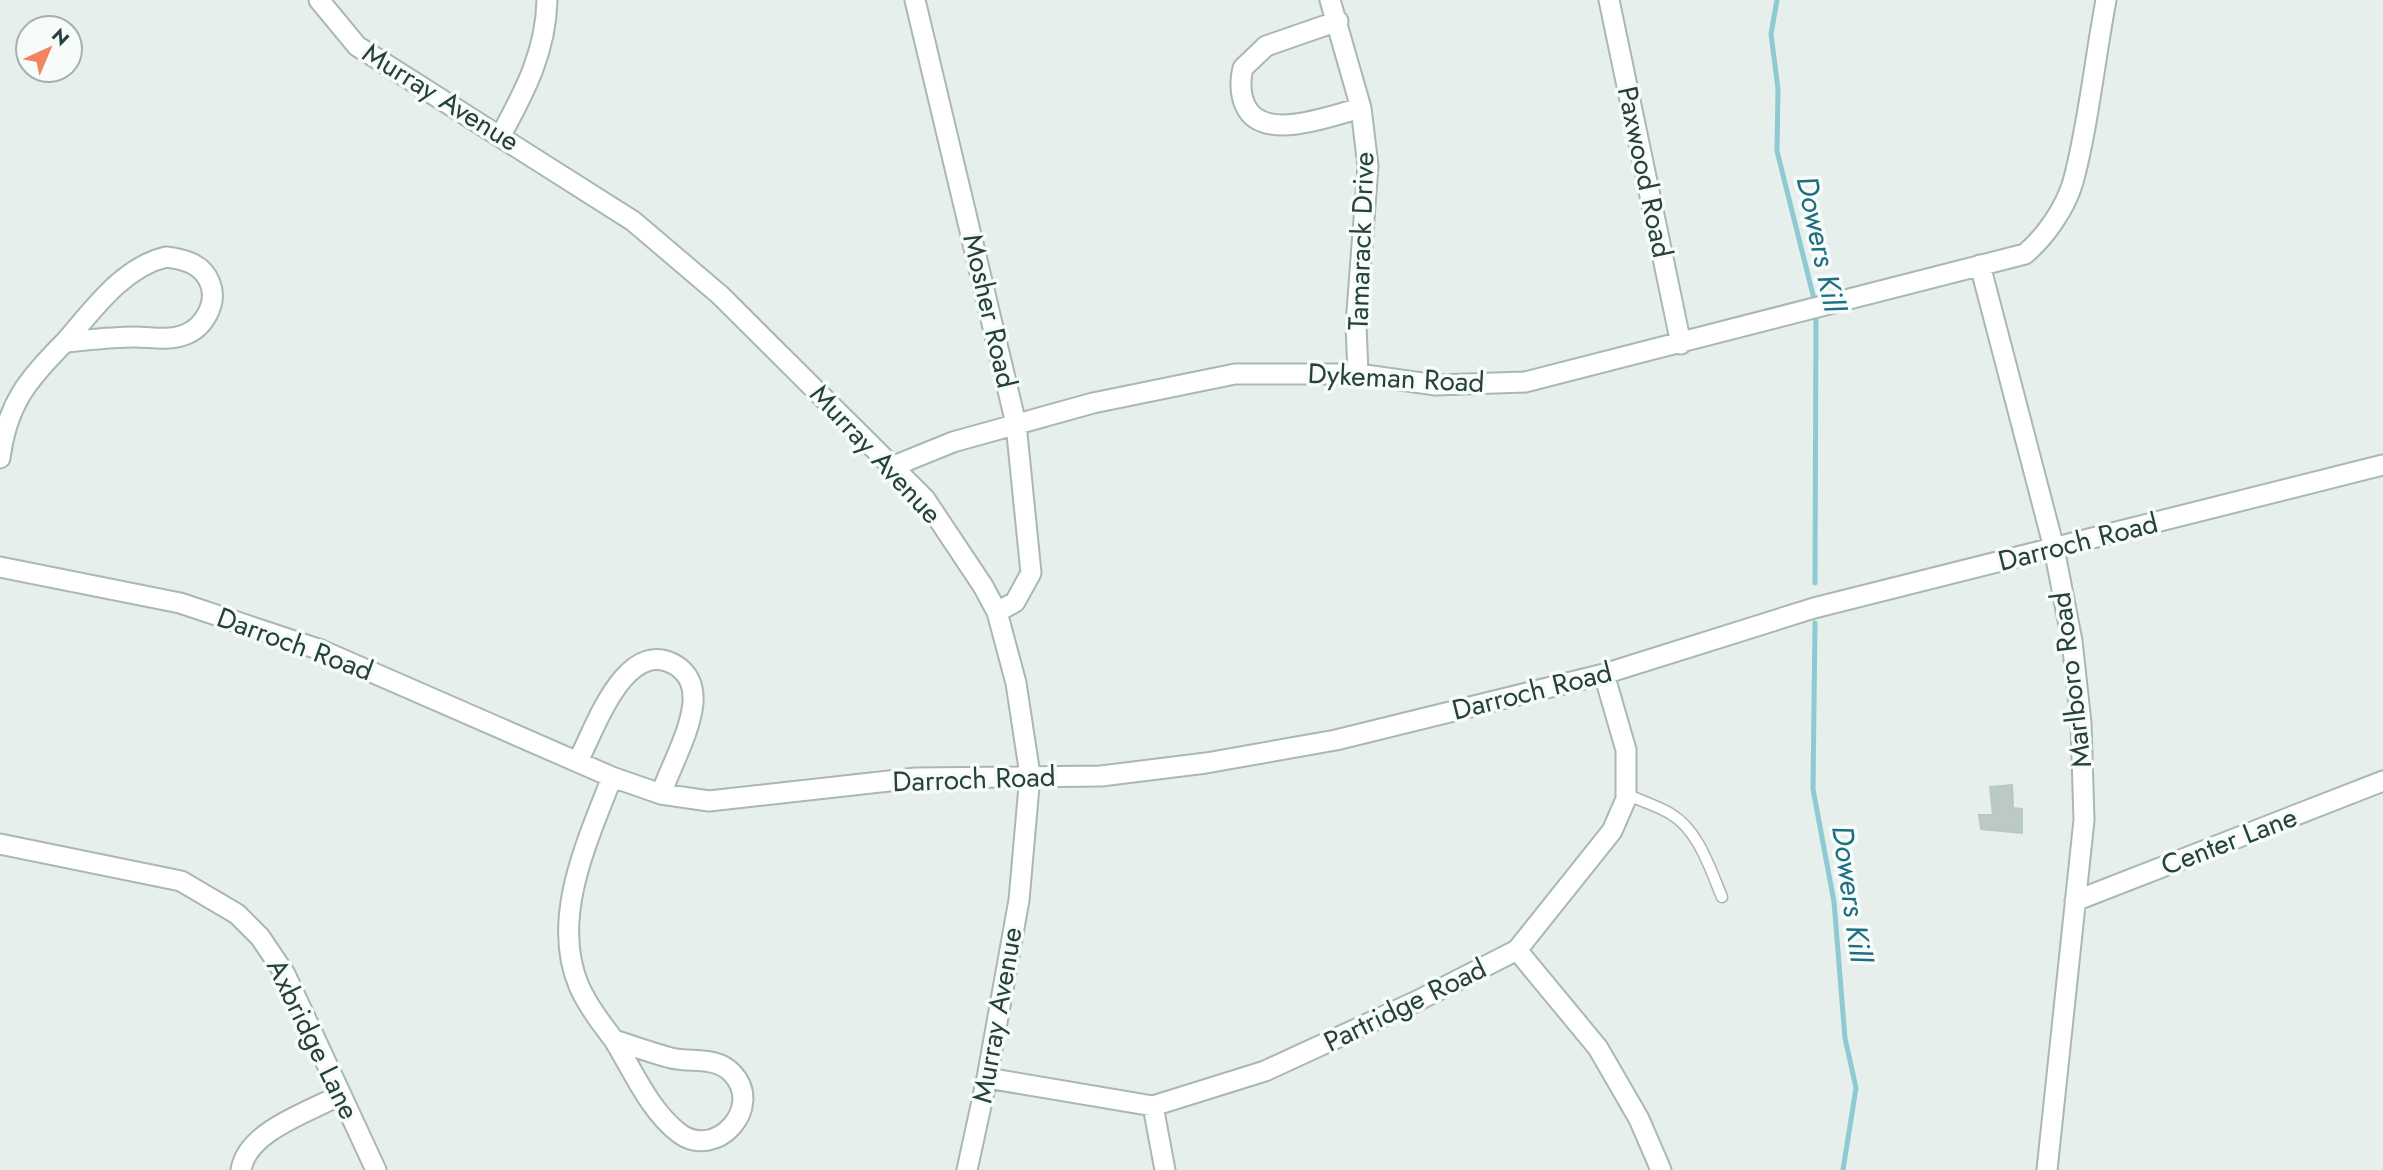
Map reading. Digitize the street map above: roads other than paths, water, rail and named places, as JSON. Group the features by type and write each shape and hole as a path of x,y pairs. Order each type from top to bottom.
{"street":[{"name":"Murray Avenue","path":"319,0 357,46 634,221 720,295 925,499 998,612 1016,683 1030,775 1019,900 987,1078 967,1170"},
{"path":"501,135 537,66 547,23 547,0"},
{"name":"Mosher Road","path":"915,0 1016,424 1031,573 1015,602 998,612"},
{"name":"Tamarack Drive","path":"1330,0 1361,108 1368,166 1356,325 1358,374"},
{"name":"Paxwood Road","path":"1609,0 1681,344"},
{"path":"1980,265 2025,254 2037,244 2057,216 2072,184 2106,0"},
{"name":"Tamarack Drive","path":"1338,21 1261,50 1243,68 1242,99 1252,116 1275,125 1302,123 1361,108"},
{"path":"0,458 13,404 31,376 109,293 150,261 166,257 186,260 208,277 212,288 207,315 185,335 65,342"},
{"name":"Dykeman Road","path":"894,466 953,442 1016,424 1141,391 1235,374 1358,374 1436,385 1525,382 1980,265"},
{"name":"Marlboro Road","path":"1980,265 2054,548 2072,641 2081,723 2084,820 2047,1170"},
{"name":"Darroch Road","path":"0,567 180,603 206,611 321,650 612,777 661,794 709,801 916,778 1101,776 1206,763 1336,740 1604,674 1814,608 2383,465"},
{"path":"578,761 622,678 634,667 648,661 660,659 672,663 685,672 690,681 693,704 661,794"},
{"name":"Partridge Road","path":"987,1078 1153,1106 1265,1071 1417,1001 1517,950 1612,831 1626,794 1626,750 1604,674"},
{"path":"612,777 574,885 570,920 572,954 579,984 597,1017 661,1115 680,1133 702,1141 718,1138 730,1130 742,1108 742,1093 732,1073 716,1062 673,1058 614,1040"},
{"name":"Center Lane","path":"2075,901 2383,781"},
{"name":"Axbridge Lane","path":"0,844 181,881 237,914 260,937 285,974 375,1169"},
{"path":"1517,950 1598,1048 1639,1119 1661,1170"},
{"path":"241,1170 246,1153 271,1131 340,1095"},
{"path":"1153,1106 1165,1170"}],"lane":[{"path":"1626,794 1672,814 1689,830 1723,897"}],"waterway":[{"name":"Dowers Kill","path":"1777,0 1771,34 1778,89 1777,151 1815,303"},
{"name":"Dowers Kill","path":"1815,583 1816,313"},
{"name":"Dowers Kill","path":"1815,623 1813,789 1834,902 1845,1038 1856,1088 1843,1170"}]}
